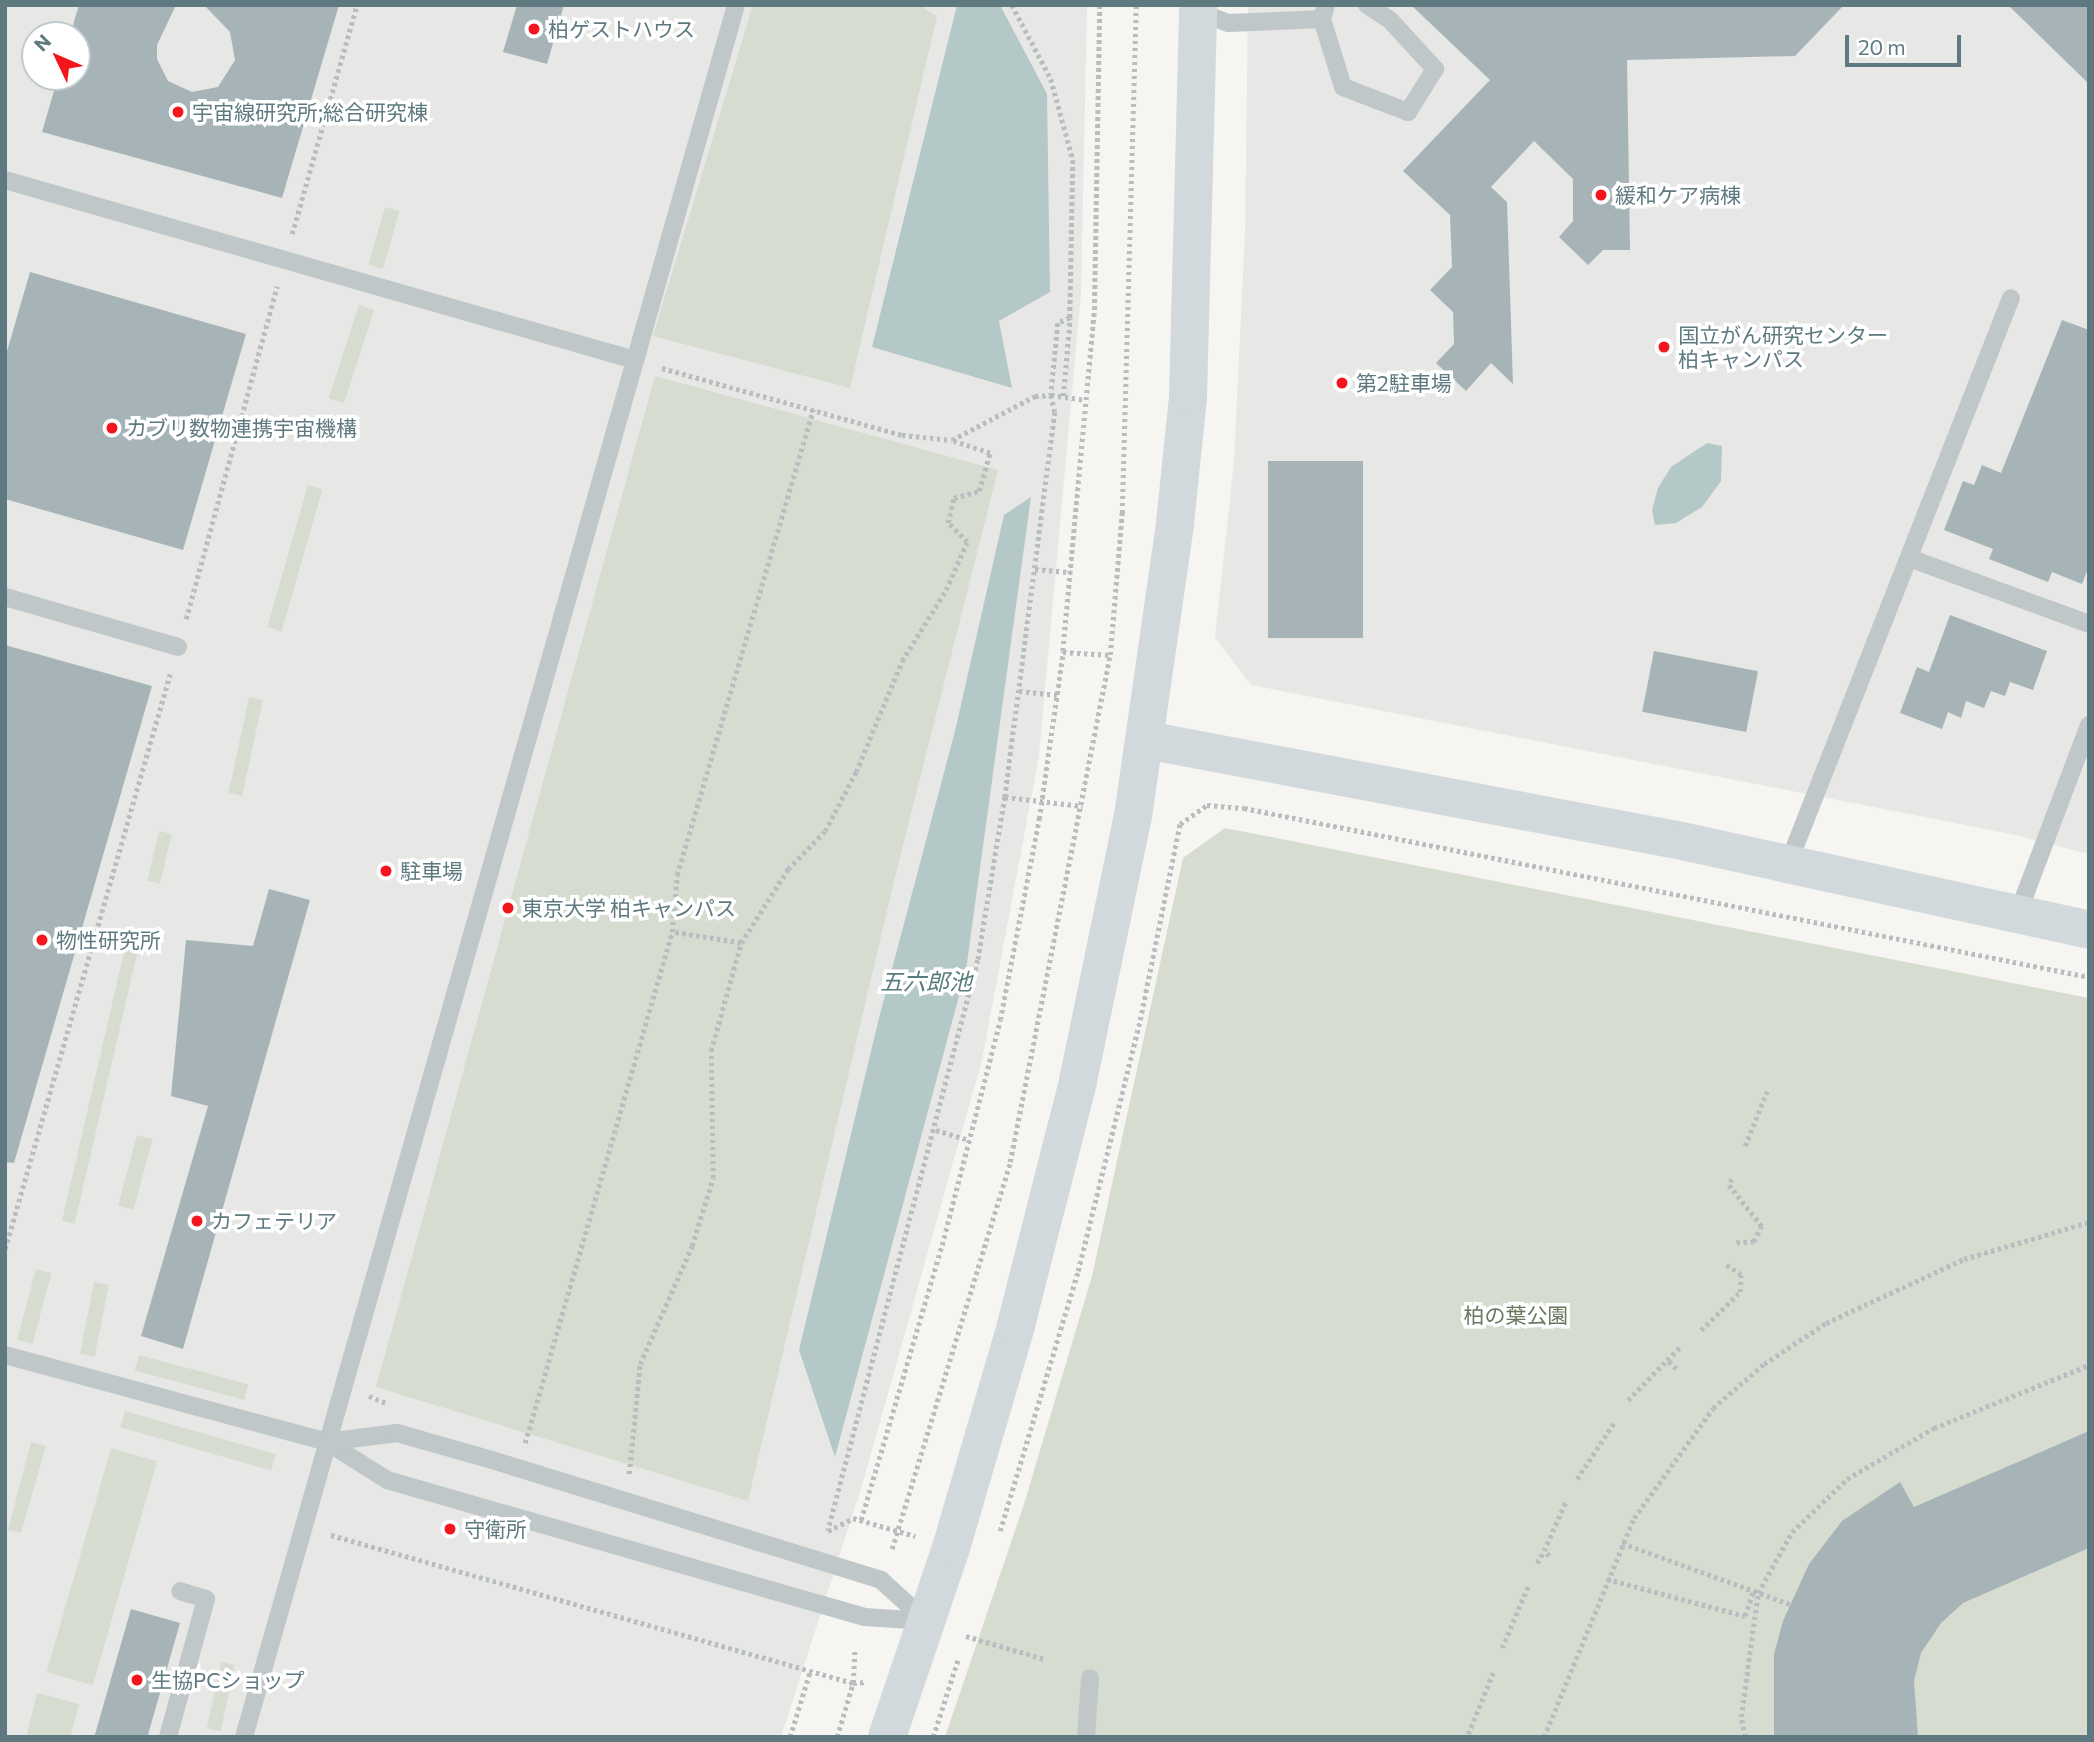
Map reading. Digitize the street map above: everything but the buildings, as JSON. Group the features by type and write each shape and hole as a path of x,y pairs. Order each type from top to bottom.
{"street":[{"path":"887,1737 926,1620 1016,1325 1078,1082 1146,740 1188,397 1198,8"},
{"path":"1146,740 1788,864 2089,930"}],"lane":[{"path":"244,1737 736,5"},
{"path":"1198,8 1228,23 1324,12 1343,86 1408,112 1435,69 1390,20 1367,5"},
{"path":"5,180 635,360"},
{"path":"1788,864 2011,298"},
{"path":"1909,558 2089,624"},
{"path":"5,597 178,647"},
{"path":"2018,913 2089,726"},
{"path":"5,1355 327,1442 387,1480 865,1617 926,1620"},
{"path":"327,1442 397,1433 495,1461 881,1580 926,1620"},
{"path":"167,1737 206,1599 180,1591"},
{"path":"1086,1737 1090,1678"}],"path":[{"path":"1012,5 1051,79 1073,160 1070,318 1063,396"},
{"path":"861,1520 969,1140 1000,1020 1041,800 1063,652 1096,306 1100,5"},
{"path":"892,1549 1010,1162 1110,655 1122,500 1136,5"},
{"path":"828,1531 936,1130 978,960 1005,797 1055,412 1051,395 1058,323 1070,318"},
{"path":"628,1478 640,1364 692,1246 713,1178 712,1051 741,943 788,869 825,831 856,772 902,661 946,590 967,542 948,523 954,498 979,491 990,453 952,440 902,435 635,360"},
{"path":"952,440 1035,396 1051,395 1085,400"},
{"path":"524,1446 672,932 677,875 813,409"},
{"path":"1035,569 1071,572"},
{"path":"1063,652 1110,655"},
{"path":"1019,691 1057,695"},
{"path":"1005,797 1082,806"},
{"path":"998,1536 1078,1271 1140,1020 1180,824 1207,805 1258,811 2089,977"},
{"path":"672,932 741,943"},
{"path":"1745,1146 1766,1091"},
{"path":"936,1130 969,1140"},
{"path":"1732,1179 1729,1185 1762,1226 1754,1242 1735,1243"},
{"path":"1544,1737 1622,1544 1649,1492 1713,1408 1764,1364 1826,1324 1964,1259 2089,1222"},
{"path":"1701,1329 1740,1292 1741,1275 1727,1265"},
{"path":"1628,1400 1681,1346"},
{"path":"1667,1360 1675,1369"},
{"path":"1607,1579 1745,1616 1792,1532 1847,1479 1934,1428 2089,1365"},
{"path":"1577,1479 1615,1421"},
{"path":"1537,1563 1547,1553 1566,1501"},
{"path":"302,1527 853,1683 873,1682"},
{"path":"1622,1544 1790,1604"},
{"path":"1502,1648 1528,1586"},
{"path":"1745,1737 1741,1717 1756,1593"},
{"path":"933,1737 970,1623"},
{"path":"966,1636 1044,1659"},
{"path":"837,1737 853,1683 855,1648"},
{"path":"790,1737 810,1671"},
{"path":"1468,1734 1493,1672"}],"shaded area":[{"name":"東京大学 柏キャンパス","path":"5,5 1087,5 1081,294 1039,756 982,1060 863,1482 781,1737 5,1737"},
{"name":"国立がん研究センター 柏キャンパス","path":"1248,5 2089,5 2089,854 2011,834 1251,685 1215,637 1234,461 1245,232"}],"green space":[{"path":"753,5 919,5 937,16 850,388 653,336"},
{"path":"385,207 399,211 383,269 368,265"},
{"path":"359,305 374,310 344,403 329,398"},
{"path":"655,376 998,470 894,881 748,1501 376,1387"},
{"path":"308,485 322,489 282,631 267,627"},
{"path":"249,697 263,700 242,796 229,793"},
{"name":"柏の葉公園","path":"1225,828 2089,998 2089,1737 945,1737 1024,1504 1092,1276 1183,858"},
{"path":"159,831 172,834 160,884 148,881"},
{"path":"125,948 138,951 75,1224 62,1221"},
{"path":"137,1135 152,1139 134,1210 118,1206"},
{"path":"36,1269 51,1273 33,1344 17,1340"},
{"path":"94,1282 109,1285 95,1357 80,1354"},
{"path":"139,1355 248,1384 244,1400 135,1370"},
{"path":"125,1411 276,1454 271,1471 120,1427"},
{"path":"31,1442 46,1446 21,1533 8,1530"},
{"path":"111,1448 157,1461 93,1685 47,1672"},
{"path":"221,1662 235,1665 221,1731 207,1729"},
{"path":"37,1693 79,1704 70,1737 26,1737"}],"water":[{"path":"957,5 1000,5 1047,94 1050,292 999,321 1012,388 872,347"},
{"path":"1707,443 1722,446 1721,481 1702,507 1676,523 1655,525 1652,510 1658,488 1671,467"},
{"name":"五六郎池","path":"1031,497 966,970 835,1457 799,1350 879,1018 955,731 1004,515"}],"place":[{"name":"柏ゲストハウス","path":"534,29"},
{"name":"宇宙線研究所;総合研究棟","path":"178,112"},
{"name":"緩和ケア病棟","path":"1601,195"},
{"name":"国立がん研究センター 柏キャンパス","path":"1664,347"},
{"name":"第2駐車場","path":"1342,383"},
{"name":"カブリ数物連携宇宙機構","path":"112,428"},
{"name":"駐車場","path":"386,871"},
{"name":"東京大学 柏キャンパス","path":"508,908"},
{"name":"物性研究所","path":"42,940"},
{"name":"カフェテリア","path":"197,1221"},
{"name":"守衛所","path":"450,1529"},
{"name":"生協PCショップ","path":"137,1680"}]}
